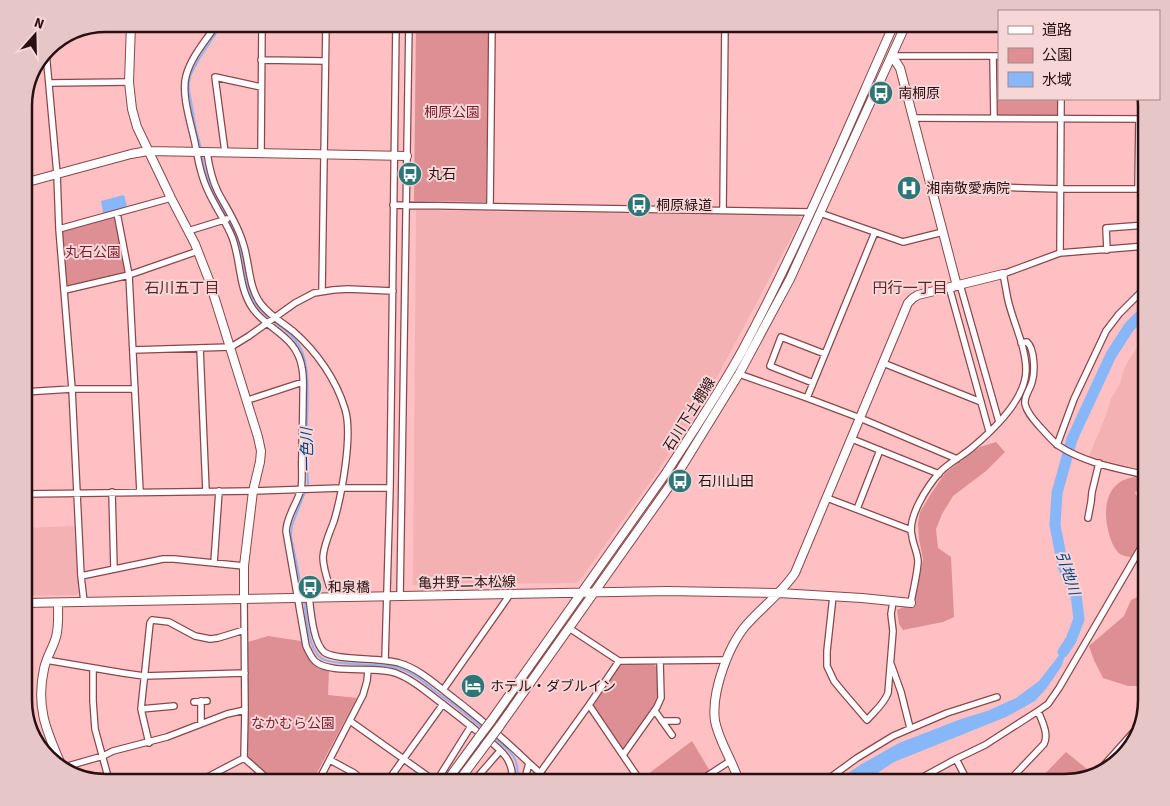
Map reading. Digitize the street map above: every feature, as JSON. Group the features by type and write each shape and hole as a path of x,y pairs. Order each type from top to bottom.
{"street":[{"path":"131,32 129,82 132,109 137,127 198,251 231,347 258,436 260,462 253,491 244,566 244,758 262,774"},
{"path":"212,32 187,73 185,90 190,122 210,167 217,191 243,243 256,296 263,307 314,352 329,374 342,401 347,419 348,429 341,488 324,553 324,565 333,597"},
{"path":"261,153 262,32"},
{"path":"322,291 326,32"},
{"path":"385,660 390,488 396,32"},
{"path":"400,596 409,32"},
{"path":"490,206 492,32"},
{"path":"723,210 725,32"},
{"name":"石川下土棚線","path":"452,774 666,473 741,352 811,212 890,32"},
{"name":"石川下土棚線","path":"464,774 675,478 739,374 790,279 902,32"},
{"path":"892,56 996,56 994,118"},
{"path":"892,56 900,68 957,286 962,288 999,422"},
{"path":"261,60 325,61"},
{"path":"47,63 58,174 59,229 72,389 81,576 84,602"},
{"path":"226,152 215,77 261,87"},
{"path":"49,83 129,82"},
{"path":"1060,253 1061,100"},
{"path":"913,118 1138,119"},
{"path":"33,181 148,151 407,156"},
{"path":"202,152 203,180 231,234 236,248 245,294 254,309 267,323 294,346 302,367 304,488 289,517 286,531 316,637 323,651 338,657 398,662 412,668 499,735 540,773 619,661"},
{"path":"930,186 1138,189"},
{"path":"59,229 171,198"},
{"path":"393,205 811,212"},
{"path":"117,213 129,275 140,492"},
{"path":"820,213 903,242 943,232"},
{"path":"188,231 232,218"},
{"path":"1107,250 1106,228 1138,226"},
{"path":"807,398 875,232"},
{"path":"736,774 718,732 715,714 718,684 726,660 748,622 789,582 799,565 908,303 918,295 1003,274 1060,253 1138,247"},
{"path":"65,290 129,275 198,251"},
{"path":"911,603 918,560 911,530 919,502 939,474 974,446 999,422 1015,403 1024,382 1026,360 1008,301 1003,274"},
{"path":"957,286 950,290 989,431"},
{"path":"133,350 231,347 307,296 322,291 348,289 393,291"},
{"path":"1058,445 1074,399 1106,331 1138,295"},
{"path":"813,383 770,366 781,337 825,354"},
{"path":"1021,343 1027,342 1031,346 1034,366 1025,405 1036,422 1058,445 1082,458 1138,473"},
{"path":"200,348 206,491"},
{"path":"884,363 981,402"},
{"path":"739,374 860,418 957,459"},
{"path":"248,400 303,382"},
{"path":"33,391 72,389 135,389"},
{"path":"852,439 939,474"},
{"path":"857,509 880,450"},
{"path":"1088,518 1099,464"},
{"path":"33,494 390,488"},
{"path":"214,562 219,491"},
{"path":"112,492 114,569"},
{"path":"826,498 911,530"},
{"path":"933,774 956,759 985,745 1048,704 1138,553"},
{"path":"81,576 163,559 244,566"},
{"name":"亀井野二本松線","path":"33,603 704,591 833,596 911,603"},
{"path":"443,690 511,593"},
{"path":"833,596 827,666 842,692 867,720 886,699 889,688 893,602"},
{"path":"304,598 306,646 314,661 329,667 386,670 410,680 471,726 506,756 512,774"},
{"path":"55,752 44,721 42,679 46,660 56,637 58,603"},
{"path":"148,742 141,709 150,623 152,620 169,622 195,636 210,639 244,630"},
{"path":"569,628 619,661 726,660"},
{"path":"46,660 144,676 245,673"},
{"path":"890,660 901,692 910,728"},
{"path":"623,755 655,711 661,698 660,661"},
{"path":"93,668 95,729 108,774"},
{"path":"322,774 366,687 368,670"},
{"path":"835,774 878,744 910,728 947,712 997,697"},
{"path":"201,701 201,724"},
{"path":"393,774 443,704"},
{"path":"589,705 636,774"},
{"path":"141,709 174,706"},
{"path":"72,765 114,751 167,737 227,714 245,710"},
{"path":"655,711 672,735"},
{"path":"1016,774 1046,740 1038,711"},
{"path":"350,720 425,774"},
{"path":"662,721 677,721"},
{"path":"441,774 471,726"},
{"path":"480,774 500,751"},
{"path":"213,774 244,758"},
{"path":"956,759 964,774"},
{"path":"330,760 355,774"},
{"path":"710,774 730,761"},
{"path":"526,774 529,763"}],"shaded area":[{"path":"416,210 799,216 801,219 706,398 656,474 576,583 413,585"},
{"path":"1138,346 1138,469 1089,456 1111,399 1130,358"},
{"path":"74,526 79,592 76,595 33,596 33,528"}],"green space":[{"name":"桐原公園","path":"416,32 489,32 486,202 414,201"},
{"path":"993,56 998,56 998,100 1061,100 1061,119 994,118"},
{"name":"丸石公園","path":"117,213 129,275 65,290 59,229"},
{"path":"996,442 1005,452 986,471 953,496 942,514 936,529 938,548 951,557 954,617 943,622 903,630 899,624 897,610 915,602 923,559 919,539 918,523 920,512 945,473 980,447"},
{"path":"1138,476 1138,490 1135,492 1138,500 1138,544 1131,557 1120,554 1117,551 1110,538 1106,521 1109,495 1120,482"},
{"path":"1138,597 1138,686 1128,686 1103,678 1089,646 1124,616 1131,600"},
{"name":"なかむら公園","path":"268,636 301,641 310,660 329,670 328,695 357,698 316,774 267,774 248,759 248,642"},
{"path":"628,664 654,665 657,667 658,697 657,703 625,748 622,748 594,705 619,666"},
{"path":"692,741 711,773 710,774 648,774"},
{"path":"1066,752 1087,769 1073,773 1045,774"}],"water":[{"path":"124,195 128,210 104,217 101,201"},
{"path":"1071,640 1061,667 1035,701 1006,717 894,762 876,774 847,774 899,743 987,711 1016,698 1039,681"}],"waterway":[{"name":"一色川","path":"201,148 196,130 189,82 199,59 217,32"},
{"name":"一色川","path":"202,156 208,179 239,243 246,281 254,302 259,309 296,340 306,364 308,386 307,487"},
{"name":"引地川","path":"1063,652 1071,640 1079,619 1076,595 1063,566 1055,525 1057,493 1072,439 1111,355 1129,327 1138,318"},
{"name":"一色川","path":"303,596 291,536 292,525 305,492"},
{"name":"一色川","path":"304,600 310,640 321,658 327,661 386,666 406,671 422,680 482,728"},
{"name":"一色川","path":"493,737 513,756 516,761 518,774"}],"place":[{"name":"南桐原","path":"881,93"},
{"name":"丸石","path":"410,174"},
{"name":"湘南敬愛病院","path":"909,188"},
{"name":"桐原緑道","path":"639,205"},
{"name":"石川山田","path":"680,481"},
{"name":"和泉橋","path":"310,587"},
{"name":"ホテル・ダブルイン","path":"473,686"}],"district":[{"name":"石川五丁目","path":"182,288"},
{"name":"円行一丁目","path":"910,288"}]}
